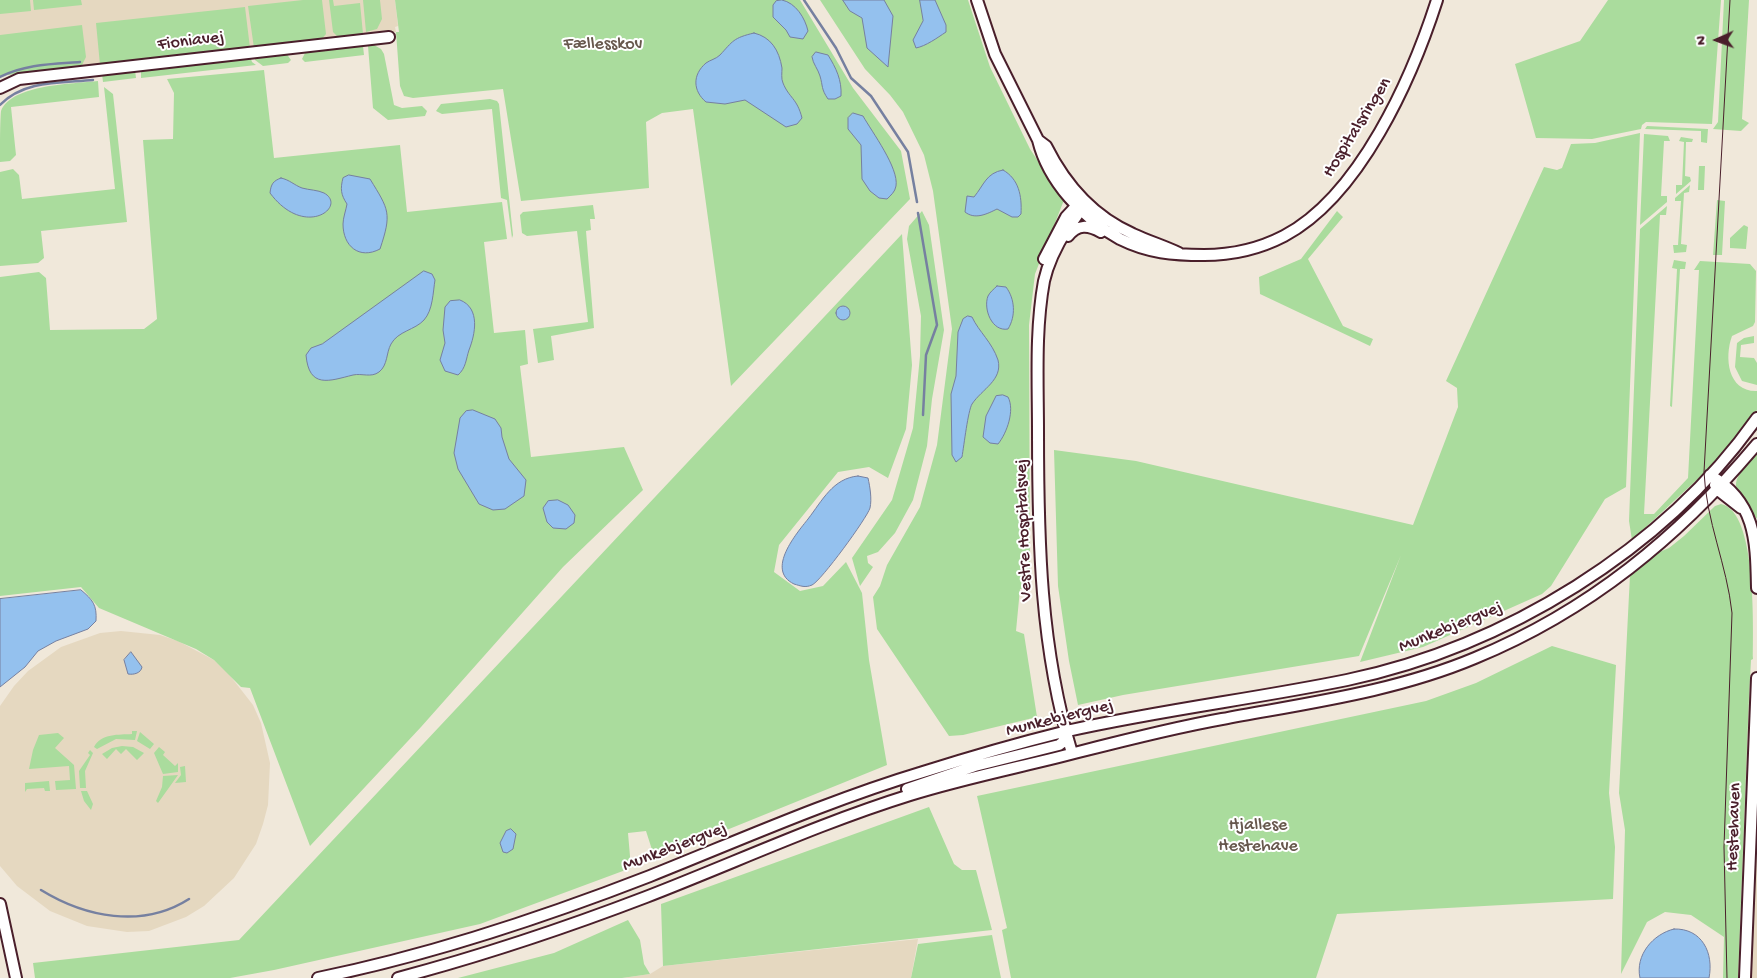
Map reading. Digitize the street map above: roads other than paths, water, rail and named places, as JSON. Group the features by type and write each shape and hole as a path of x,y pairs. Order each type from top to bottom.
{"street":[{"name":"Hospitalsringen","path":"977,0 995,54 1038,140 1041,154 1051,173 1080,205 1123,240 1151,252 1211,255 1239,252 1258,247 1285,236 1330,201 1361,160 1393,108 1424,43 1437,0"},
{"name":"Fioniavej","path":"0,88 19,79 389,37"},
{"name":"Hospitalsringen","path":"1080,205 1119,227 1180,253"},
{"name":"Vestre Hospitalsvej","path":"1072,753 1055,685 1041,589 1038,520 1038,382 1041,304 1044,279 1052,256 1080,205"},
{"path":"1041,304 1057,257 1069,234 1075,229 1090,227 1112,238 1123,240"},
{"name":"Munkebjergvej","path":"318,978 413,955 509,927 638,880 920,772 1066,732 1349,680 1407,664 1470,641 1529,614 1578,586 1647,535 1710,475 1757,418"},
{"name":"Munkebjergvej","path":"398,978 548,932 620,906 869,808 956,781 1219,719 1357,695 1429,676 1476,658 1538,628 1609,584 1678,529 1721,487 1757,444"},
{"path":"1710,475 1744,509 1755,536 1757,588"},
{"name":"Hestehaven","path":"1745,978 1757,678"},
{"path":"838,820 853,807 974,766 1059,745 1063,742 1066,732"},
{"path":"0,904 15,976"}],"water":[{"path":"782,0 792,4 805,21 808,31 803,39 790,37 773,17 773,5 776,1"},
{"path":"843,0 884,0 893,16 888,67 867,48 862,18 850,11"},
{"path":"920,0 935,0 946,25 946,32 928,44 916,48 913,40 923,21"},
{"path":"754,33 770,41 779,56 782,68 782,81 798,106 802,118 797,124 786,127 745,100 725,104 706,102 699,93 696,78 701,68 734,41"},
{"path":"816,52 828,55 836,69 841,85 841,96 835,99 828,99 824,93 820,76 812,57"},
{"path":"853,113 863,116 884,150 893,170 896,186 894,192 887,199 879,198 870,191 862,179 861,145 848,129 848,118"},
{"path":"1003,170 1016,183 1021,201 1021,214 1018,217 1012,217 997,209 977,216 965,212 967,196 974,197 989,177"},
{"path":"349,175 370,179 385,205 387,219 384,237 380,249 372,252 359,252 346,239 343,222 347,204 342,195 342,185 343,178"},
{"path":"281,178 302,188 324,193 330,199 331,205 327,211 319,216 297,215 283,207 270,193 273,183"},
{"path":"424,271 432,274 435,280 432,301 427,316 416,326 402,333 394,340 389,348 384,366 379,372 373,375 356,375 328,380 316,378 311,373 306,355 311,348 322,344"},
{"path":"997,286 1006,287 1013,302 1012,319 1008,329 997,327 988,313 988,296"},
{"path":"460,300 471,309 475,322 473,337 465,363 458,375 445,371 440,360 445,343 443,330 445,307 450,301"},
{"path":"843,306 848,308 850,313 848,318 843,320 838,318 836,313 838,308"},
{"path":"968,316 972,317 992,348 999,367 995,379 972,404 962,457 956,462 952,455 951,394 956,376 958,332 963,319"},
{"path":"1003,395 1008,397 1010,402 1009,421 998,444 990,443 983,437 986,416 996,396"},
{"path":"473,410 495,419 501,428 509,459 526,480 524,496 505,509 493,510 479,504 458,469 454,453 460,418 466,411"},
{"path":"858,476 868,478 871,501 867,514 843,549 817,581 807,586 794,584 786,578 782,570 786,551 791,542 823,498 835,486 842,481"},
{"path":"558,500 568,505 575,515 574,523 566,529 553,528 547,522 543,508 548,501"},
{"path":"81,590 93,603 96,611 96,621 88,629 56,641 38,651 25,667 0,687 0,599"},
{"path":"131,652 142,667 135,674 128,674 124,660"},
{"path":"511,829 516,834 513,849 507,853 503,852 500,843 506,831"},
{"path":"1674,929 1692,933 1699,937 1704,944 1710,960 1709,978 1640,978 1640,961 1647,947 1659,936"}],"waterway":[{"path":"804,0 836,48 851,78 871,96 908,152 917,202"},
{"path":"0,77 29,67 80,62"},
{"path":"0,105 20,91 31,87 43,84 93,80"},
{"path":"918,213 937,325 926,355 923,415"},
{"path":"41,890 76,907 114,916 152,914 171,908 189,899"}],"tram line":[{"path":"1727,978 1724,847 1732,613 1726,578 1712,525 1704,472 1730,0"}],"park label":[{"name":"Fællesskov","path":"603,45"},
{"name":"Hjallese Hestehave","path":"1258,836"}]}
